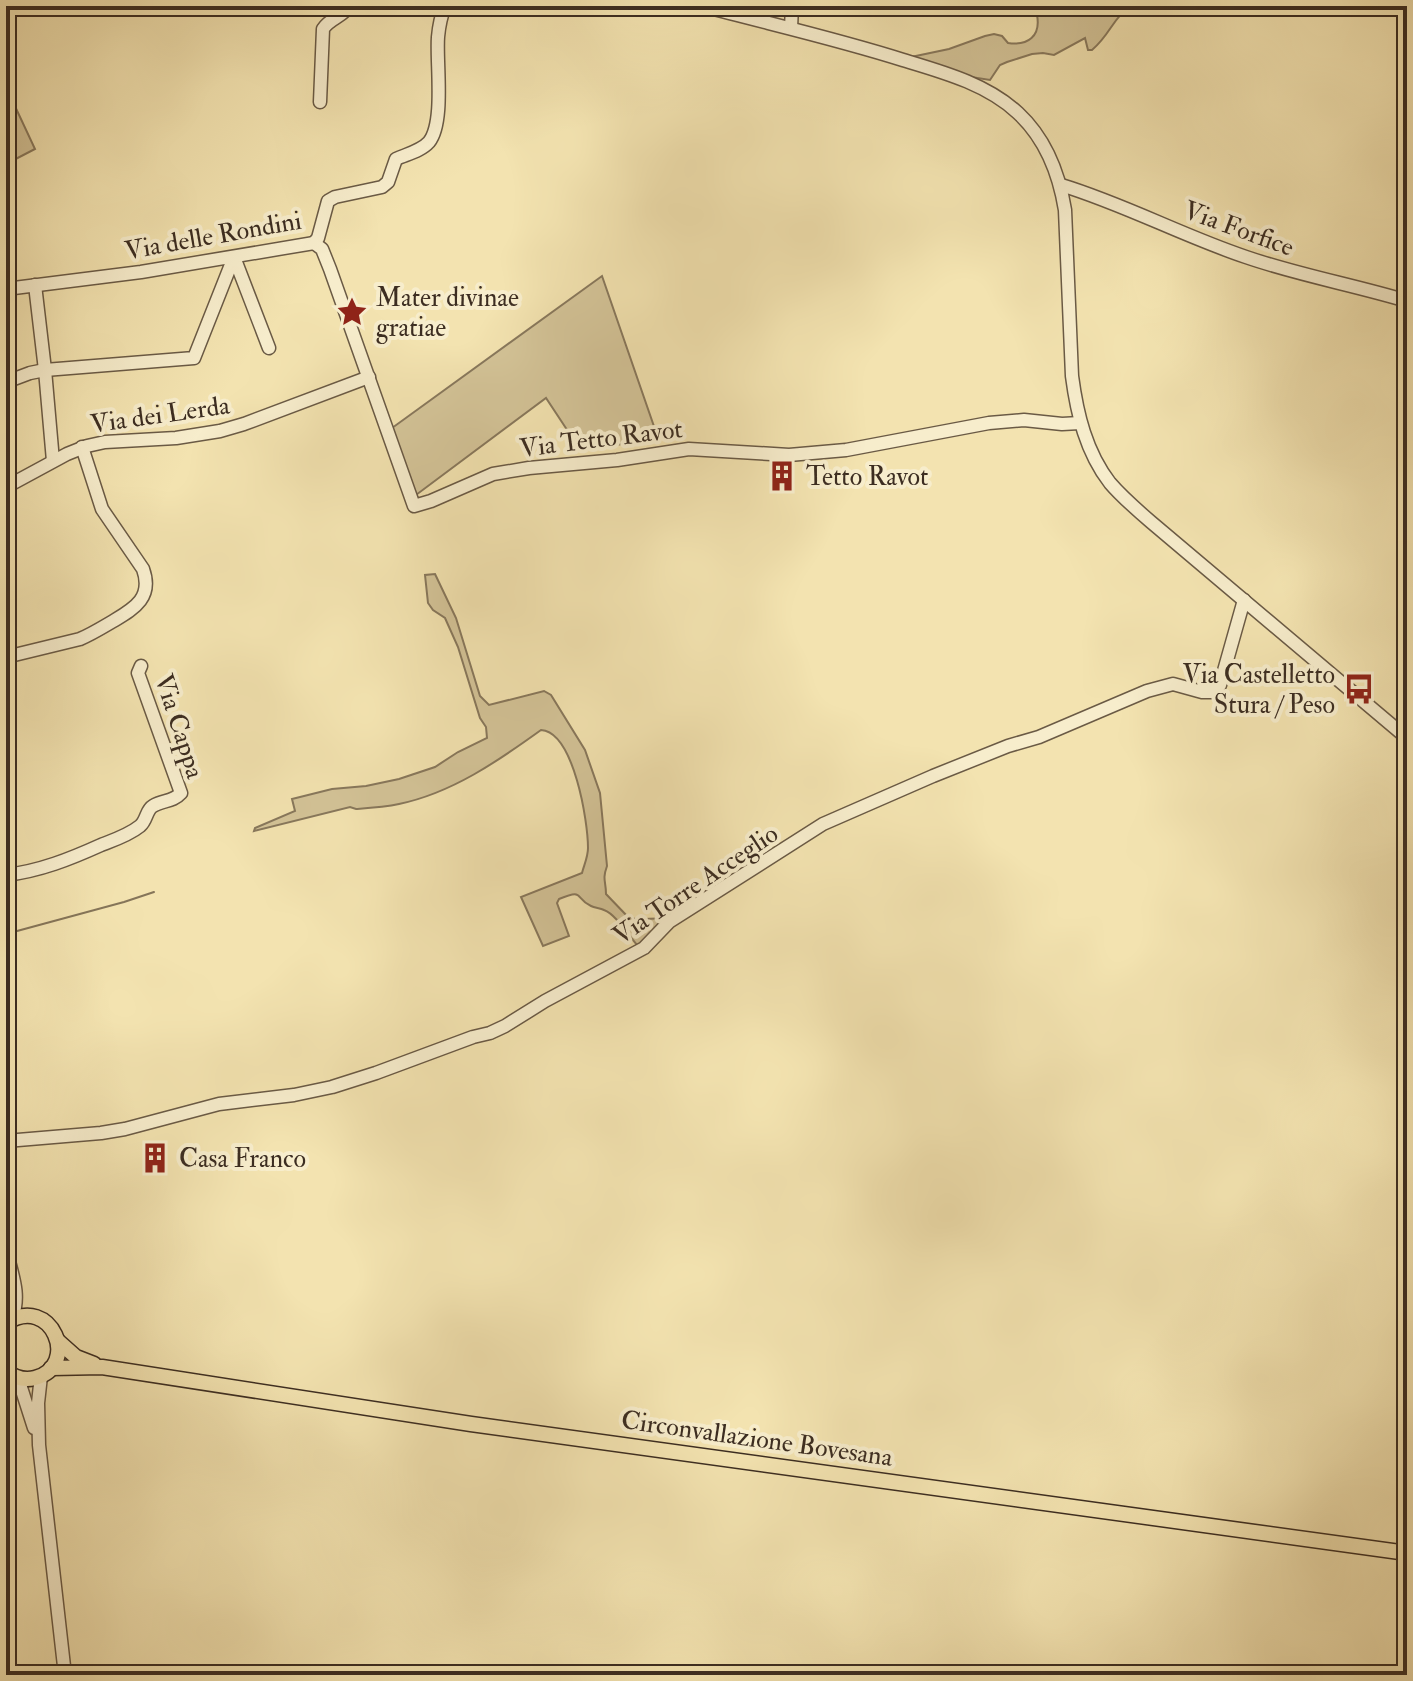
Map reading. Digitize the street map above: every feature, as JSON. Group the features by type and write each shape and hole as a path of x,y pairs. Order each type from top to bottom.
{"main road":[{"path":"9,1321 31,1316"},
{"name":"Circonvallazione Bovesana","path":"31,1316 48,1324 58,1341 76,1357 102,1367 471,1424 1407,1553"},
{"path":"46,1372 56,1360 58,1341"},
{"name":"Circonvallazione Bovesana","path":"12,1375 26,1379 46,1372 102,1367"}],"street":[{"path":"320,102 323,29 349,6"},
{"name":"Via delle Rondini","path":"6,289 141,272 314,243 328,201 382,187 388,182 396,159 421,148 432,137 439,110 438,37 445,6"},
{"path":"703,6 900,59 969,82 989,91 1020,115 1052,160 1061,185 1065,210 1072,376 1080,423 1095,460 1110,483 1151,522 1407,738"},
{"path":"791,28 792,6"},
{"name":"Via Forfice","path":"1061,185 1244,257 1407,301"},
{"name":"Via Tetto Ravot","path":"314,243 322,249 326,259 412,504 416,506 493,474 529,468 617,460 689,449 789,455 846,450 989,423 1024,420 1080,423"},
{"path":"234,257 269,348"},
{"path":"6,382 45,370 194,358 234,257"},
{"path":"35,285 53,461"},
{"name":"Via dei Lerda","path":"6,487 82,447 220,431 369,377"},
{"path":"6,657 80,639 134,608 145,591 143,569 102,509 82,447"},
{"name":"Via Torre Acceglio","path":"6,1141 101,1133 219,1104 332,1087 490,1033 644,948 669,922 823,824 933,776 1039,737 1147,691 1173,684 1213,692 1220,685 1244,600"},
{"name":"Via Cappa","path":"6,875 30,872 64,861 129,834 143,824 154,805 174,800 181,793 138,673 141,666"},
{"path":"6,1250 17,1293 17,1306 9,1321"},
{"path":"17,1293 31,1316"},
{"path":"46,1372 38,1403 39,1445 65,1675"},
{"path":"12,1375 39,1445"}],"shaded area":[{"path":"1052,6 1130,6 1092,50 1088,50 1085,38 1054,55 1032,54 1000,65 990,80 971,77 911,57 949,49 994,34 1002,36 1008,43 1022,43 1035,34 1037,15"},
{"path":"6,87 35,149 6,164"},
{"path":"602,276 658,438 581,451 546,398 416,495 392,428"},
{"path":"435,574 456,618 480,696 489,705 544,691 551,695 585,750 600,793 607,866 604,878 606,894 629,918 667,919 639,947 614,916 586,903 576,894 559,899 557,903 569,936 543,946 521,897 582,873 588,848 582,800 570,761 552,735 541,730 474,774 419,799 383,807 350,807 254,831 295,811 292,799 332,789 399,779 435,767 487,738 458,647 445,618 428,603 425,575"}],"waterway":[{"path":"6,934 154,892"}],"place":[{"name":"Mater divinae gratiae","path":"352,312"},
{"name":"Tetto Ravot","path":"782,476"},
{"name":"Via Castelletto Stura / Peso","path":"1359,689"},
{"name":"Casa Franco","path":"155,1158"}]}
